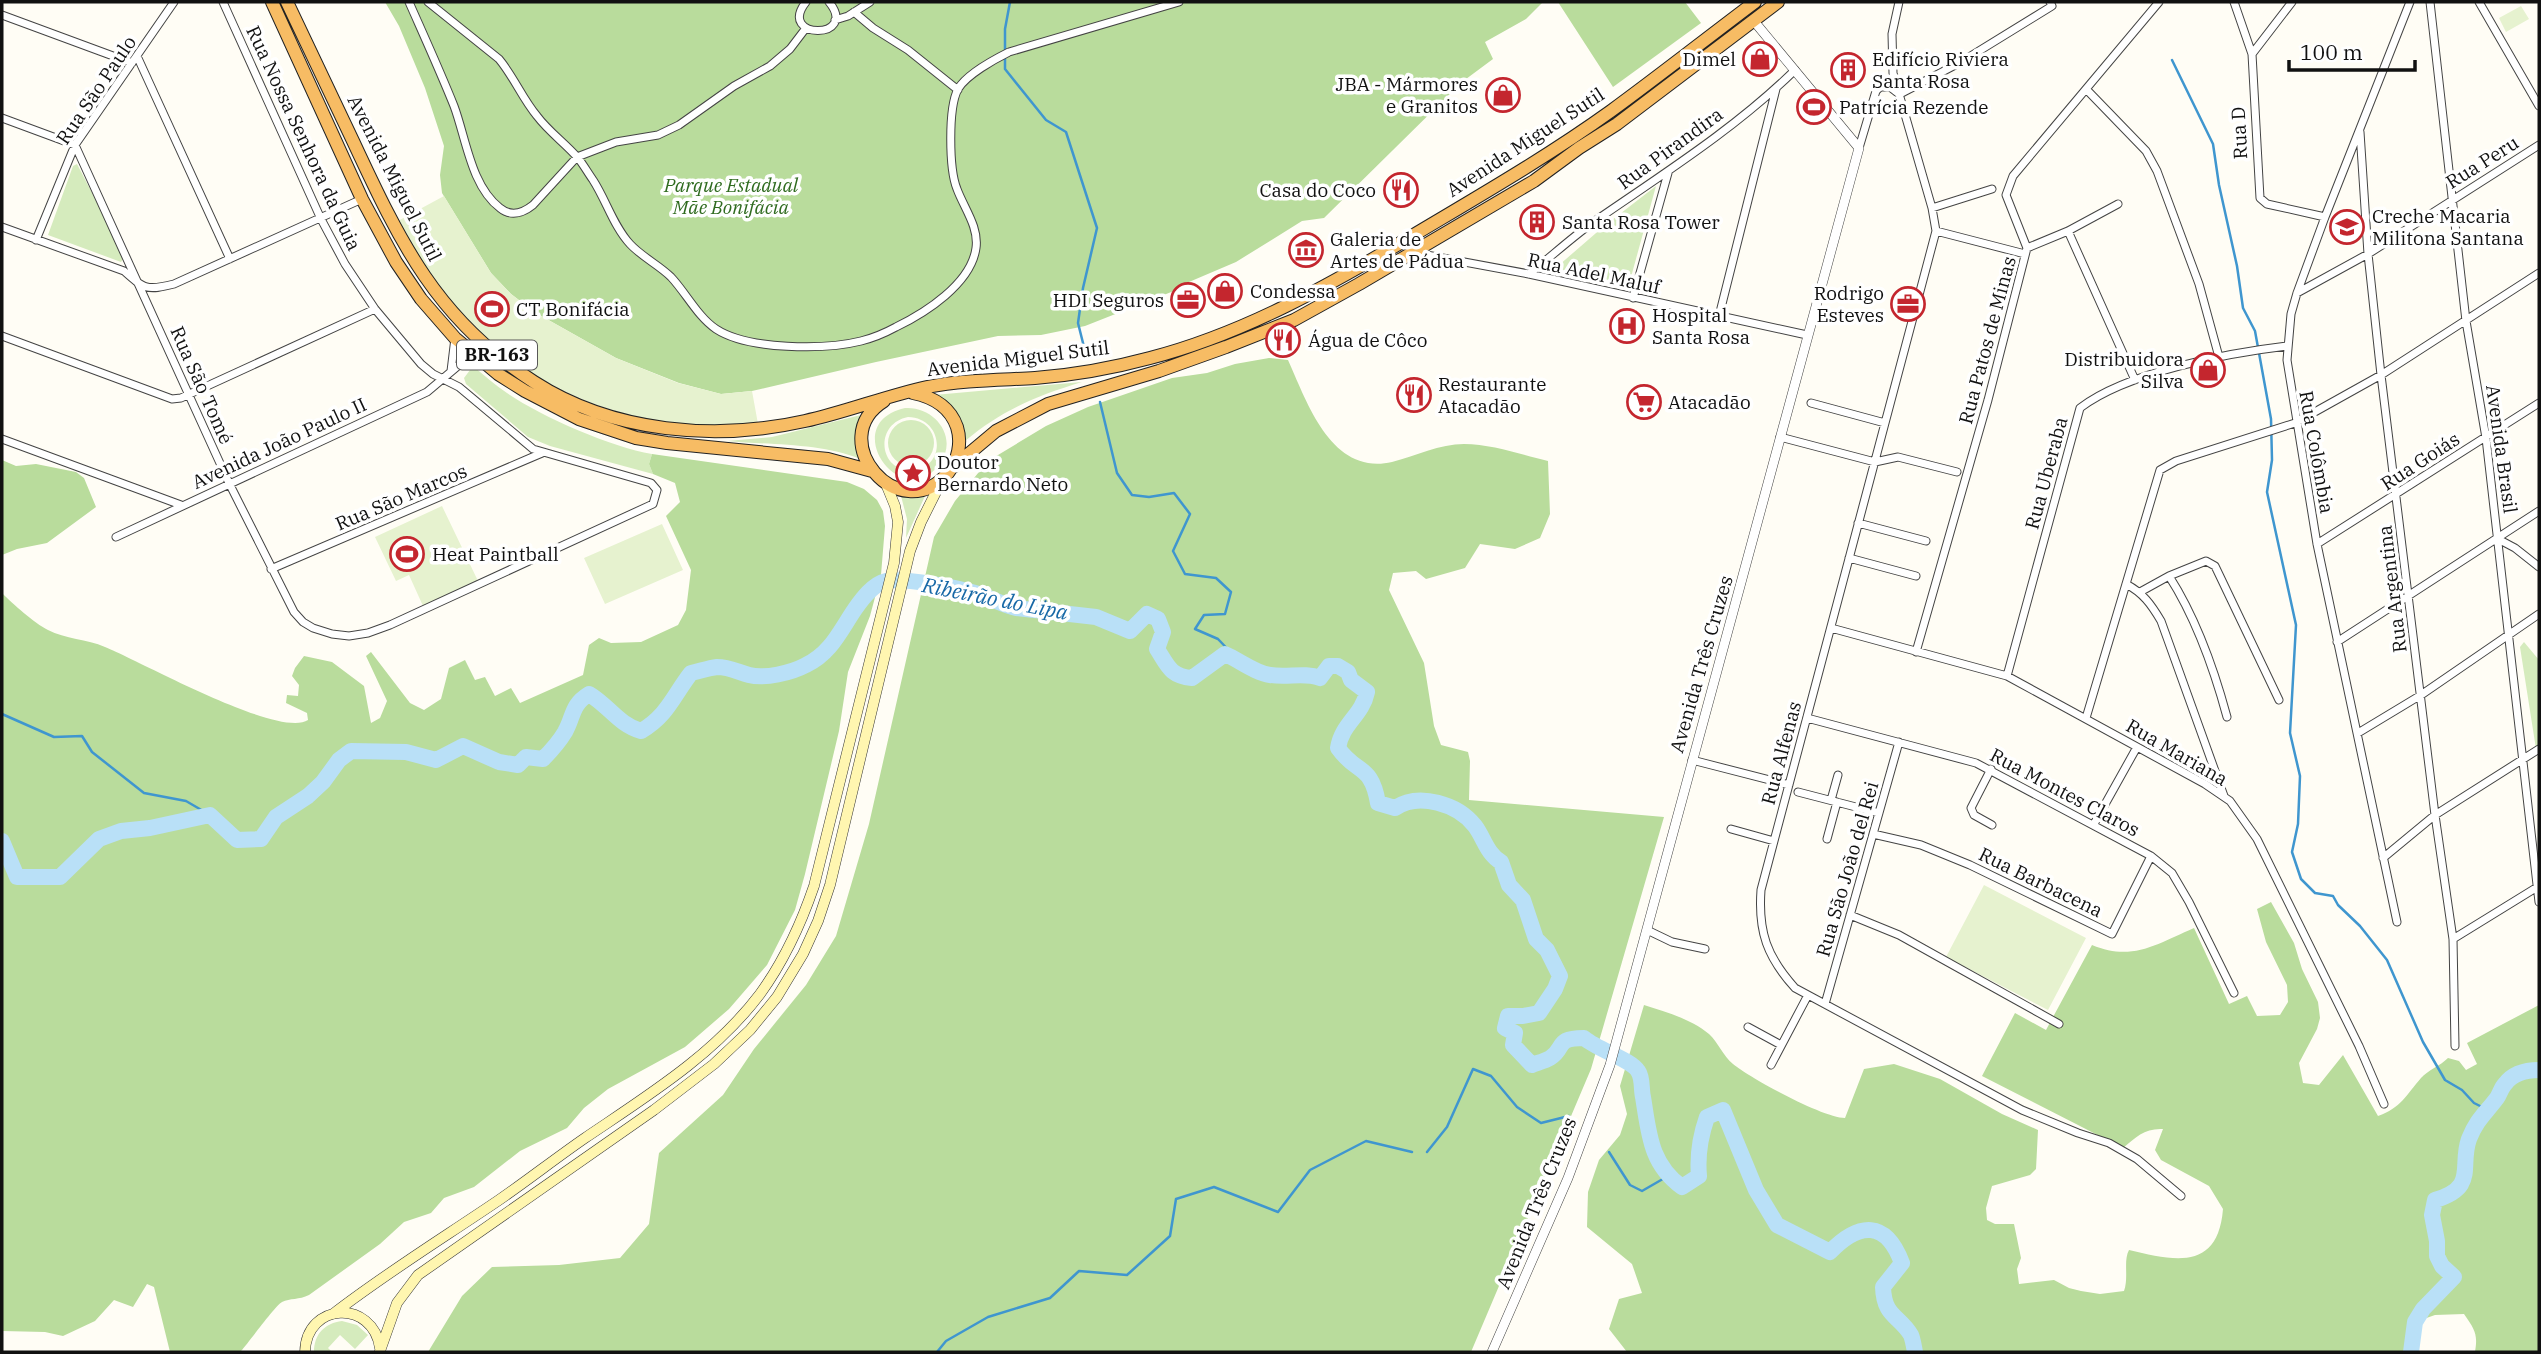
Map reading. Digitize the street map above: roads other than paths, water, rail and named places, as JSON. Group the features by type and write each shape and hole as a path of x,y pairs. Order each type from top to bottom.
{"highway":[{"name":"Avenida Miguel Sutil","path":"272,2 362,199 407,281 472,354 534,396 579,419 617,433 667,443 828,459 872,471"},
{"name":"Avenida Miguel Sutil","path":"288,2 410,257 434,291 464,325 490,349 535,383 560,397 612,416 668,428 705,432 765,429 943,385 1078,373 1153,358 1219,334 1286,306 1356,269 1525,168 1609,112 1755,2"},
{"name":"Avenida Miguel Sutil","path":"953,467 996,431 1029,412 1068,396 1158,371 1286,323 1415,252 1534,181 1616,124 1778,2"},
{"path":"886,484 915,491 934,485 953,467 959,445 959,434 950,413 933,399 909,392"},
{"path":"872,471 862,449 865,424 879,404 890,398"},
{"name":"BR-163","path":"872,471 886,484"}],"main road":[{"path":"380,1352 397,1303 418,1275 654,1110 694,1079 750,1030 776,997 803,954 818,921 834,872 906,566 920,522 942,479"},
{"path":"305,1352 311,1329 323,1318 333,1314 373,1283 498,1201 705,1053 761,993 803,919 814,886 885,604 894,563 898,522 886,484"},
{"path":"333,1314 350,1314 366,1321 377,1334 380,1352"}],"street":[{"name":"Rua São Paulo","path":"36,240 75,145 173,2"},
{"name":"Rua Nossa Senhora da Guia","path":"223,2 321,219 345,264 375,309 425,368 459,387 525,444 542,453 651,483 658,495 648,508 379,629 349,636 313,628"},
{"path":"409,2 454,106 478,177 498,207 515,214 525,211 577,157 616,142 658,135 679,125 734,86 771,66 790,49 806,27"},
{"path":"428,2 499,59 509,71 526,103 542,123 577,157 628,242 668,274 708,323 717,330 749,342 781,345 860,342 881,335 931,309 948,294 971,264 976,250 976,234 956,187 951,157 953,116 958,90 981,70 1009,52 1179,2"},
{"path":"806,2 802,7 801,18 806,27 817,32 832,25 835,20 835,9 830,2"},
{"path":"835,20 870,2"},
{"path":"1899,2 1895,12 1891,57 1900,94 1961,62 2052,6 2050,2"},
{"name":"Rua Patos de Minas","path":"1916,652 1988,400 2026,251 2006,195 2013,176 2159,2"},
{"name":"Rua D","path":"2234,2 2252,54 2260,198 2267,204 2325,217"},
{"path":"2252,54 2292,2"},
{"name":"Rua Colômbia","path":"2397,922 2317,544 2295,424 2287,346 2297,293 2410,2"},
{"name":"Avenida Brasil","path":"2430,2 2466,321 2486,438 2539,902"},
{"path":"2479,2 2539,106"},
{"path":"854,12 958,90"},
{"path":"2,15 132,63"},
{"path":"1753,20 1859,148"},
{"path":"137,56 230,259"},
{"name":"Rua Pirandira","path":"1529,274 1593,222 1668,172 1776,88 1795,70"},
{"name":"Avenida Três Cruzes","path":"1492,1352 1568,1178 1610,1065 1807,335 1876,91 1880,87 1891,87 1900,94"},
{"path":"1719,316 1776,88"},
{"path":"2086,89 2146,151 2157,171 2199,284 2219,357"},
{"name":"Rua Alfenas","path":"1900,94 1936,231 1761,890 1761,925 1777,968 1795,988 2022,1110 2109,1143 2137,1159 2181,1196"},
{"path":"2,118 75,145"},
{"name":"Rua Argentina","path":"2360,127 2368,254 2381,375 2435,815 2453,939 2455,1046"},
{"name":"Rua São Tomé","path":"75,145 271,569 294,612 313,628"},
{"name":"Rua Peru","path":"2297,293 2368,254 2539,145"},
{"path":"1633,298 1668,172"},
{"path":"1932,208 1992,189"},
{"path":"2,227 124,271 140,286 159,288 174,284 362,199"},
{"path":"1936,231 2026,251 2118,204"},
{"path":"2068,231 2135,380"},
{"name":"Rua Adel Maluf","path":"1415,252 1807,335"},
{"path":"2086,718 2160,470 2176,461 2295,424 2381,375 2539,273"},
{"path":"2,336 172,400 375,309"},
{"path":"451,372 455,338"},
{"name":"Rua Uberaba","path":"2007,676 2080,408 2135,380 2219,357 2287,346"},
{"name":"Avenida João Paulo II","path":"116,537 427,393 472,354"},
{"path":"1811,403 1885,424"},
{"name":"Rua Goiás","path":"2317,544 2539,403"},
{"path":"1780,437 1875,462 1898,457 1957,472"},
{"path":"2,439 181,506"},
{"name":"Rua São Marcos","path":"271,569 542,453"},
{"path":"2337,642 2409,598 2539,511"},
{"path":"1858,523 1926,541"},
{"path":"2498,539 2515,548 2539,567"},
{"path":"1849,558 1916,576"},
{"path":"2140,592 2169,576 2206,561 2215,566 2279,701"},
{"path":"2169,576 2182,596 2217,679 2227,717"},
{"path":"2126,584 2140,592 2161,621 2224,796"},
{"path":"2358,733 2421,695 2539,614"},
{"name":"Rua Mariana","path":"1830,628 2007,676 2230,801 2257,839 2280,882 2384,1104"},
{"name":"Rua Montes Claros","path":"1807,718 1969,760 1991,769 2151,856 2172,873 2234,993"},
{"name":"Rua São João del Rei","path":"1825,1004 1899,742"},
{"path":"2094,824 2137,747"},
{"path":"2383,858 2435,815 2539,749"},
{"path":"1692,760 1789,785"},
{"path":"1991,769 1971,808 1974,814 1992,825"},
{"path":"1828,839 1838,775"},
{"path":"1798,792 1879,813"},
{"path":"1731,829 1774,841"},
{"name":"Rua Barbacena","path":"1873,834 1921,845 1970,865 2112,934 2151,856"},
{"path":"2453,939 2538,886"},
{"path":"1850,915 1899,935 2059,1024"},
{"path":"1647,930 1672,942 1705,949"},
{"path":"1771,1065 1808,995"},
{"path":"1748,1027 1781,1045"}],"waterway":[{"path":"1005,50 1005,29 1010,2"},
{"path":"1005,59 1005,69 1046,120 1066,132 1097,228 1078,323 1086,355"},
{"path":"2172,60 2213,144 2243,308 2255,331 2271,419 2272,460 2267,492 2296,625 2290,733 2300,776 2298,824 2292,852 2301,879 2315,893 2333,896 2387,960 2423,1042 2445,1080 2486,1109"},
{"path":"1100,402 1117,473 1132,495 1149,497 1174,493 1190,514 1173,551 1185,574 1216,578 1231,592 1225,614 1204,615 1195,629 1218,639 1237,659"},
{"name":"Ribeirão do Lipa","path":"2,841 17,877 60,877 99,839 121,831 150,828 210,815 237,840 261,839 276,817 308,796 323,782 339,760 351,751 406,752 436,760 463,746 499,762 518,765 526,757 543,759 565,732 576,707 589,694 620,720 641,731 664,712 691,673 717,667 749,675 770,676 815,660 834,641 864,597 886,581 933,584 973,593 1016,608 1096,617 1130,631 1147,614 1158,619 1163,632 1157,649 1170,669 1185,677 1192,678 1225,654 1270,675 1308,675 1320,678 1329,666 1338,666 1348,672 1351,680 1367,692 1361,707 1340,739 1338,748 1367,775 1378,803 1395,808 1405,803 1426,801 1449,806 1468,818 1492,855 1501,862 1509,885 1523,900 1536,939 1547,950 1560,976 1539,1013 1508,1016 1505,1028 1515,1033 1513,1045 1532,1065 1550,1058 1564,1042 1584,1038 1635,1067 1641,1077 1647,1123 1657,1158 1671,1178 1682,1187 1699,1176 1698,1160 1707,1117 1723,1110 1756,1190 1777,1225 1830,1252 1851,1235 1871,1230 1888,1239 1896,1249 1902,1263 1883,1287 1884,1297 1889,1310 1911,1335 1915,1352"},
{"path":"2,714 54,737 82,736 92,752 144,793 186,801 210,815"},
{"path":"1427,1152 1447,1127 1473,1069 1491,1076 1517,1107 1541,1123 1569,1116"},
{"name":"Ribeirão do Lipa","path":"2411,1352 2415,1322 2423,1309 2454,1277 2442,1266 2437,1256 2432,1215 2435,1200 2448,1195 2462,1182 2469,1139 2478,1121 2508,1080 2525,1072 2539,1070"},
{"path":"937,1352 946,1341 988,1317 1050,1298 1079,1271 1127,1275 1170,1236 1176,1199 1214,1187 1278,1212 1310,1170 1366,1141 1412,1152"},
{"path":"1609,1152 1630,1185 1642,1191 1668,1176"}],"place":[{"name":"Dimel","path":"1760,59"},
{"name":"Edifício Riviera Santa Rosa","path":"1848,70"},
{"name":"JBA - Mármores e Granitos","path":"1503,95"},
{"name":"Patrícia Rezende","path":"1814,107"},
{"name":"Casa do Coco","path":"1401,190"},
{"name":"Santa Rosa Tower","path":"1537,222"},
{"name":"Creche Macaria Militona Santana","path":"2347,227"},
{"name":"Galeria de Artes de Pádua","path":"1306,250"},
{"name":"Condessa","path":"1225,291"},
{"name":"HDI Seguros","path":"1188,300"},
{"name":"Rodrigo Esteves","path":"1908,304"},
{"name":"CT Bonifácia","path":"492,309"},
{"name":"Hospital Santa Rosa","path":"1627,326"},
{"name":"Água de Côco","path":"1283,340"},
{"name":"Distribuidora Silva","path":"2208,370"},
{"name":"Restaurante Atacadão","path":"1414,395"},
{"name":"Atacadão","path":"1644,402"},
{"name":"Doutor Bernardo Neto","path":"913,473"},
{"name":"Heat Paintball","path":"407,554"}],"park label":[{"name":"Parque Estadual Mãe Bonifácia","path":"731,196"}]}
